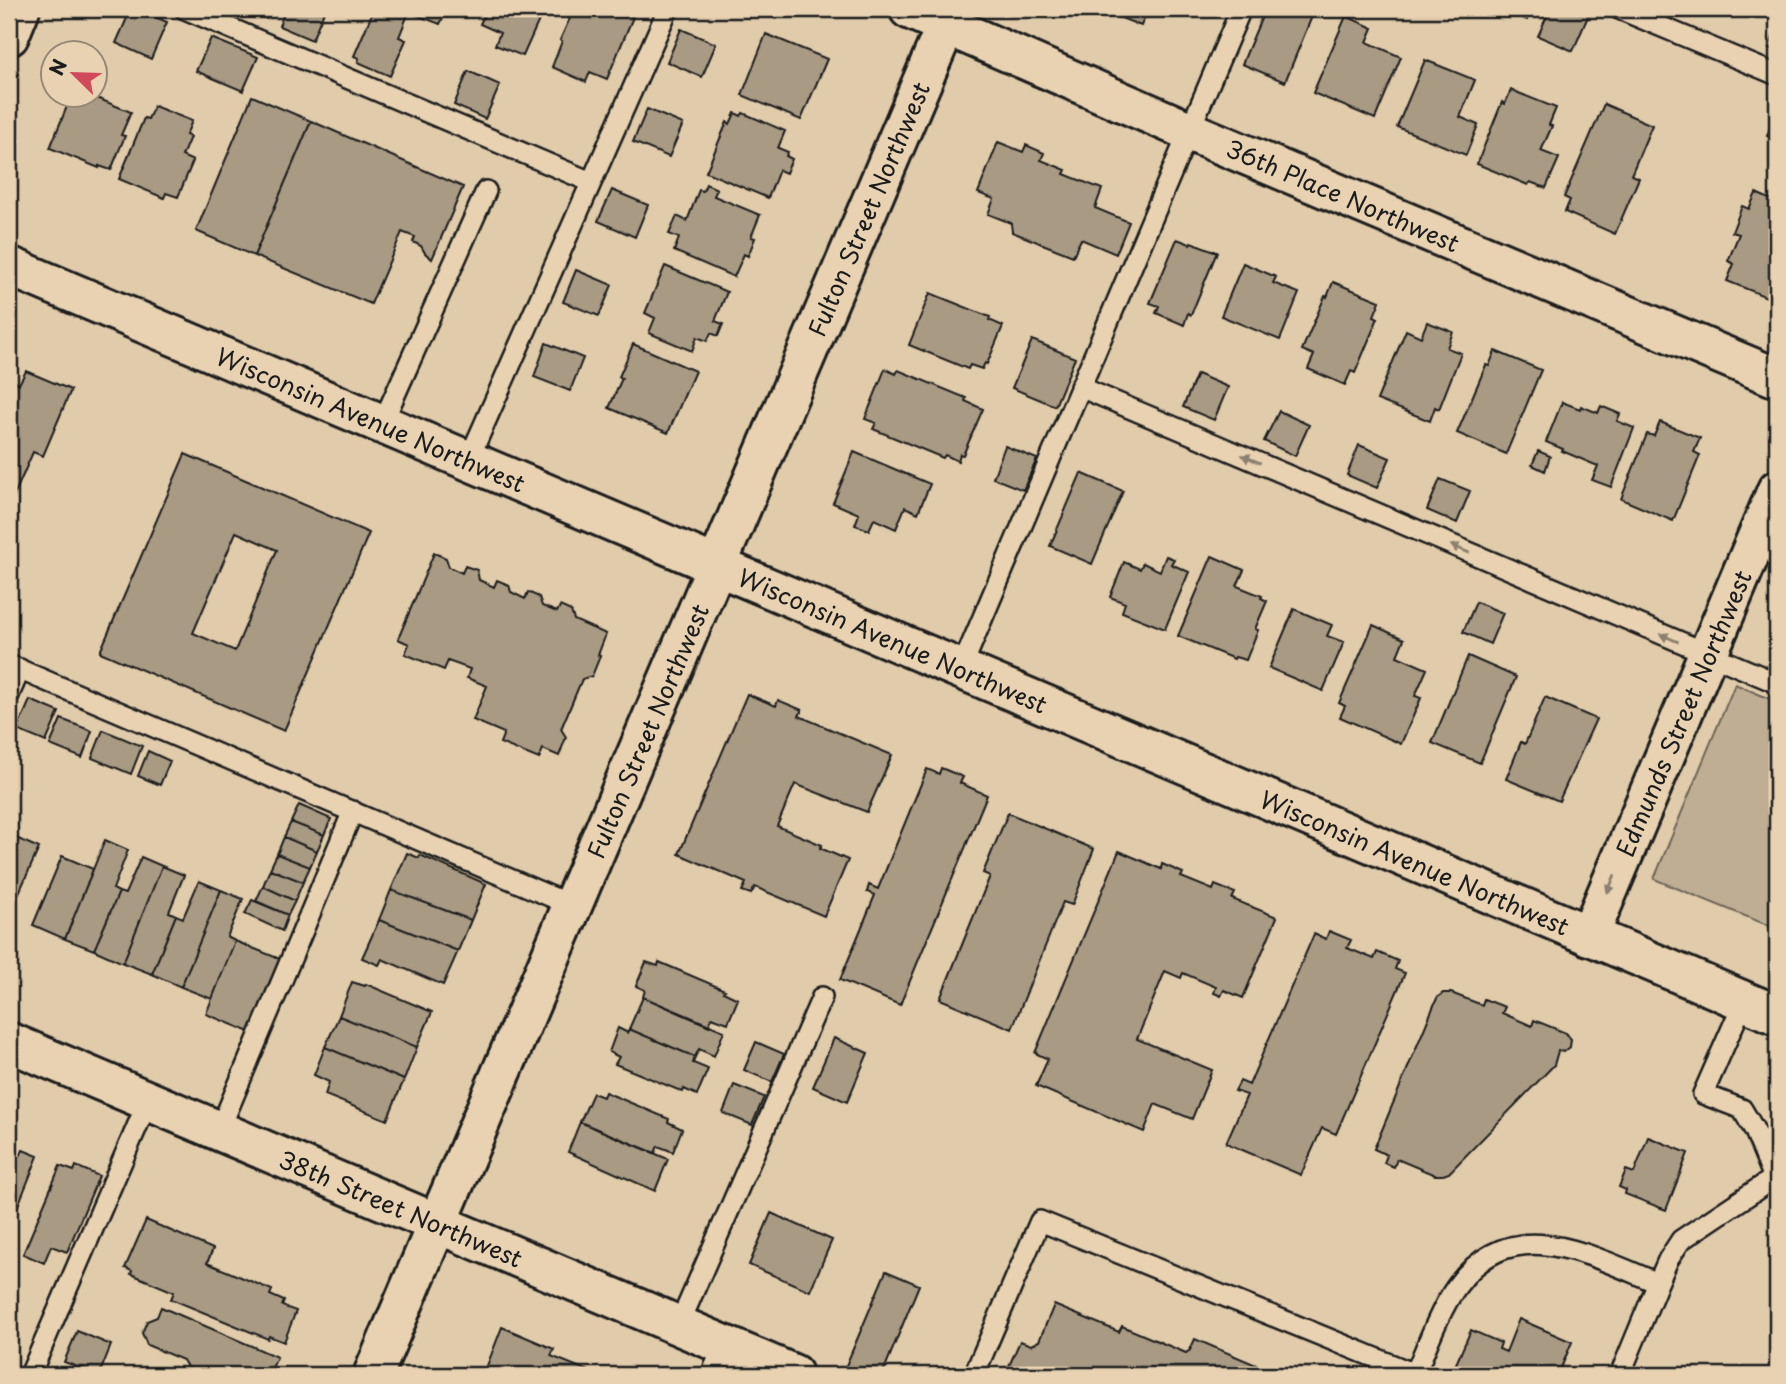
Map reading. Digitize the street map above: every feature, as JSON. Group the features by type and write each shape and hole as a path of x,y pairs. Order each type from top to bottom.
{"street":[{"path":"9,36 20,9"},
{"name":"36th Place Northwest","path":"909,9 950,16 1189,131 1777,378"},
{"name":"Fulton Street Northwest","path":"373,1375 950,16"},
{"name":"Wisconsin Avenue Northwest","path":"9,266 1761,1008"},
{"name":"Edmunds Street Northwest","path":"1590,936 1777,491"},
{"name":"38th Street Northwest","path":"9,1042 678,1325 718,1360 793,1374"}],"lane":[{"path":"186,9 591,182"},
{"path":"468,461 668,9"},
{"path":"961,669 1241,9"},
{"path":"1619,9 1777,75"},
{"path":"382,424 486,191"},
{"path":"1080,387 1777,683"},
{"path":"9,695 14,667 573,906"},
{"path":"219,1131 353,811"},
{"path":"678,1325 822,997"},
{"path":"1620,1375 1668,1260 1681,1240 1774,1178 1755,1131 1742,1109 1703,1094 1761,1008"},
{"path":"30,1375 148,1101"},
{"path":"974,1375 1040,1221 1415,1374 1457,1286 1479,1262 1503,1249 1537,1243 1577,1251 1658,1283"}],"shaded area":[{"path":"1735,684 1777,702 1777,929 1654,879"}],"building":[{"path":"131,9 138,9 167,22 151,59 116,43"},
{"path":"242,9 271,9 267,19"},
{"path":"286,9 325,9 312,40 279,26"},
{"path":"374,9 447,9 440,24 409,12 399,37 406,40 390,76 358,62 359,58 354,56"},
{"path":"482,9 544,9 523,56 495,45 500,33 480,24 484,15 480,13"},
{"path":"574,9 632,9 629,15 633,17 607,79 590,72 586,82 552,67"},
{"path":"1099,9 1148,9 1141,26"},
{"path":"1265,9 1315,9 1285,82 1242,64"},
{"path":"1502,9 1532,9 1527,20"},
{"path":"1550,9 1576,9 1589,14 1573,51 1538,36"},
{"path":"1346,16 1373,28 1367,42 1401,57 1375,119 1313,93"},
{"path":"1777,26 1777,51 1769,48"},
{"path":"681,29 716,44 702,77 667,62"},
{"path":"766,34 827,59 801,120 742,95"},
{"path":"211,38 258,57 243,91 196,71"},
{"path":"1425,60 1475,80 1460,117 1478,125 1466,155 1397,127"},
{"path":"468,71 500,85 485,119 454,105"},
{"path":"1511,90 1556,108 1549,125 1552,126 1541,151 1559,158 1546,188 1530,182 1528,185 1477,164 1502,102 1505,104"},
{"path":"252,96 311,121 254,256 196,231"},
{"path":"108,103 131,112 121,135 125,136 111,170 99,168 50,148 66,108 108,108"},
{"path":"1604,104 1652,125 1631,175 1639,178 1615,234 1565,212 1570,200 1564,197"},
{"path":"154,106 192,121 186,135 190,137 182,156 193,161 178,197 166,193 164,198 119,179 144,118 148,119"},
{"path":"647,109 683,124 669,157 633,142"},
{"path":"1777,109 1777,140 1767,136"},
{"path":"735,113 741,116 743,113 785,131 778,148 788,152 786,156 792,159 786,173 779,170 768,198 706,172 727,122 730,124"},
{"path":"311,121 463,187 432,259 421,246 413,242 415,237 402,232 371,304 254,256"},
{"path":"998,142 1023,152 1026,145 1044,153 1041,160 1066,170 1064,174 1102,189 1095,208 1129,222 1116,254 1081,239 1073,256 1012,232 1011,223 988,214 994,199 978,193"},
{"path":"706,184 717,189 714,196 760,215 751,237 755,238 748,256 744,254 734,277 674,251 679,238 669,234 677,216 687,221 699,190 703,191"},
{"path":"612,190 648,205 635,237 598,221"},
{"path":"1756,193 1776,202 1777,197 1777,281 1769,298 1727,281 1734,264 1728,261 1739,234 1732,232 1742,206 1749,209"},
{"path":"1177,239 1217,252 1191,315 1188,313 1184,325 1156,313 1159,306 1150,303"},
{"path":"1243,263 1276,277 1273,283 1299,293 1280,340 1221,316"},
{"path":"665,266 727,292 715,321 723,324 718,336 711,333 707,341 697,337 692,351 649,333 655,318 645,313"},
{"path":"576,270 612,285 599,316 563,302"},
{"path":"1333,282 1380,301 1374,316 1378,318 1355,373 1351,371 1345,385 1308,369 1314,355 1302,350"},
{"path":"930,293 990,317 989,320 1003,326 987,364 985,363 982,369 970,365 968,369 909,345"},
{"path":"1427,322 1453,332 1447,348 1461,353 1439,409 1435,407 1430,421 1377,400 1406,330 1421,337"},
{"path":"1032,340 1075,358 1055,406 1012,388"},
{"path":"546,343 583,358 570,391 534,377"},
{"path":"633,344 695,371 668,433 609,408"},
{"path":"1495,351 1541,370 1506,454 1457,433 1486,365 1489,366"},
{"path":"885,369 896,374 898,370 966,398 965,401 983,409 958,461 945,455 943,458 873,429 876,423 865,419"},
{"path":"26,371 71,390 43,456 33,452 9,507 9,379 19,384"},
{"path":"1197,374 1228,387 1214,420 1183,407"},
{"path":"1562,402 1598,413 1601,406 1620,414 1617,421 1634,428 1611,487 1592,480 1598,466 1546,442"},
{"path":"1279,411 1309,425 1295,456 1264,441"},
{"path":"1660,422 1700,438 1694,452 1700,455 1673,521 1621,499 1647,434 1654,436"},
{"path":"1359,445 1390,458 1377,488 1347,475"},
{"path":"1005,446 1037,459 1023,490 993,478"},
{"path":"1538,451 1550,456 1545,471 1532,465"},
{"path":"854,452 930,484 918,513 905,507 896,529 874,519 869,530 855,525 859,514 833,503"},
{"path":"185,454 369,533 284,731 100,652","holes":["236,532 277,550 235,651 193,633"]},
{"path":"1081,473 1123,491 1092,564 1050,546"},
{"path":"1440,479 1470,491 1457,523 1427,510"},
{"path":"434,553 446,558 449,567 462,573 465,566 477,570 479,580 494,587 497,580 509,585 511,592 525,599 528,592 539,597 542,606 557,612 560,606 571,611 574,620 606,634 592,676 582,679 561,729 566,737 559,756 543,749 539,759 500,743 504,733 473,720 487,686 467,678 470,669 448,661 444,670 405,654 409,644 398,639"},
{"path":"1166,556 1174,559 1171,564 1189,572 1165,629 1122,612 1125,603 1110,597 1124,562 1140,569 1143,563 1160,571"},
{"path":"1212,556 1244,570 1237,586 1262,596 1261,598 1267,601 1246,660 1234,659 1178,636"},
{"path":"1476,602 1503,613 1490,644 1463,632"},
{"path":"1294,609 1332,625 1327,636 1344,642 1323,691 1269,668"},
{"path":"1373,625 1404,639 1397,656 1427,669 1415,696 1421,698 1401,744 1340,717 1345,706 1339,703"},
{"path":"1468,656 1516,677 1480,763 1432,743"},
{"path":"747,694 776,706 778,700 802,710 799,716 892,755 867,812 795,784 777,826 822,845 820,848 848,860 824,916 755,887 751,894 742,891 746,883 679,854"},
{"path":"1545,697 1596,719 1559,801 1506,779 1521,742 1525,744"},
{"path":"30,700 59,712 46,742 17,730"},
{"path":"61,719 92,731 82,758 50,745"},
{"path":"103,730 142,746 131,774 92,758"},
{"path":"148,751 170,761 160,785 138,776"},
{"path":"941,768 963,777 960,783 987,795 900,1005 840,980 875,895 867,892 869,885 878,889 927,769 939,774"},
{"path":"299,805 331,819 324,835 291,822"},
{"path":"1008,813 1094,849 1072,905 1063,902 1012,1029 940,999 990,876 983,873"},
{"path":"291,822 324,835 317,851 284,837"},
{"path":"9,835 39,848 9,915"},
{"path":"284,837 317,851 310,867 277,854"},
{"path":"105,840 128,850 113,889 119,892 94,950 65,939"},
{"path":"1119,851 1161,869 1162,864 1183,873 1181,877 1213,890 1215,885 1235,893 1232,899 1277,917 1243,998 1224,990 1221,996 1214,993 1216,987 1183,973 1181,978 1165,971 1137,1039 1212,1070 1192,1119 1155,1104 1144,1132 1036,1086 1048,1059 1035,1053"},
{"path":"407,853 419,858 420,855 486,884 471,920 391,890"},
{"path":"277,854 310,867 303,882 270,869"},
{"path":"62,856 93,869 65,939 33,925"},
{"path":"141,857 162,866 123,963 94,950 119,892 125,894"},
{"path":"162,866 184,875 169,912 176,915 152,974 123,963"},
{"path":"270,869 303,882 295,901 263,886"},
{"path":"199,881 221,890 181,987 152,974 176,915 183,918"},
{"path":"263,886 295,901 288,915 256,901"},
{"path":"221,890 243,899 227,937 235,941 212,999 181,987"},
{"path":"391,890 471,920 458,951 379,920"},
{"path":"252,900 288,915 282,931 245,914"},
{"path":"379,920 458,951 443,985 382,959 379,965 362,958"},
{"path":"1329,931 1351,940 1347,948 1374,959 1377,952 1398,961 1395,969 1405,973 1336,1134 1322,1128 1301,1175 1226,1143 1247,1095 1235,1091 1240,1081 1249,1085 1314,934 1326,939"},
{"path":"235,941 280,959 250,1032 206,1014"},
{"path":"646,962 658,966 659,962 725,990 723,992 738,999 728,1023 712,1017 709,1026 643,997 645,990 636,986"},
{"path":"352,982 365,986 366,984 432,1012 417,1047 339,1016"},
{"path":"1443,993 1451,993 1482,1005 1484,999 1505,1007 1502,1013 1532,1026 1534,1020 1566,1033 1571,1039 1570,1047 1564,1052 1558,1051 1554,1065 1449,1173 1435,1175 1397,1159 1394,1167 1384,1163 1387,1155 1374,1149 1437,998"},
{"path":"643,997 724,1031 714,1056 699,1049 695,1057 629,1029"},
{"path":"339,1016 417,1047 404,1080 325,1047"},
{"path":"618,1028 628,1033 629,1029 695,1057 693,1063 708,1069 697,1095 684,1089 683,1092 615,1064 619,1057 609,1052"},
{"path":"834,1038 868,1053 847,1102 813,1087"},
{"path":"756,1042 784,1054 772,1082 744,1070"},
{"path":"325,1047 404,1080 387,1120 325,1095 329,1082 314,1075"},
{"path":"734,1085 764,1097 752,1125 723,1113"},
{"path":"605,1092 669,1119 668,1122 682,1129 673,1152 658,1146 655,1153 580,1122 593,1093 603,1097"},
{"path":"580,1122 668,1159 655,1191 568,1152"},
{"path":"1648,1137 1688,1153 1666,1210 1625,1194 1626,1190 1619,1187 1626,1170 1634,1173"},
{"path":"23,1150 38,1156 9,1228 9,1151 20,1156"},
{"path":"60,1166 74,1171 76,1166 99,1176 67,1252 51,1246 44,1263 23,1254"},
{"path":"771,1213 832,1240 810,1291 749,1265"},
{"path":"146,1220 213,1249 207,1263 272,1290 270,1295 284,1301 282,1306 296,1311 284,1342 269,1336 268,1339 171,1299 174,1292 131,1274 132,1271 125,1268"},
{"path":"886,1271 919,1285 882,1375 842,1375"},
{"path":"1054,1305 1119,1332 1122,1326 1186,1353 1195,1339 1268,1370 1266,1375 1005,1375 1020,1341 1031,1345 1039,1341"},
{"path":"161,1307 277,1357 269,1375 220,1375 207,1370 200,1373 187,1367 183,1360 147,1345 142,1333 147,1321 157,1317"},
{"path":"1519,1319 1572,1342 1558,1375 1451,1375 1471,1330 1501,1343 1499,1349 1506,1352"},
{"path":"502,1327 554,1349 551,1356 591,1372 590,1375 494,1375 485,1371"},
{"path":"77,1331 111,1345 99,1375 64,1362"}]}
